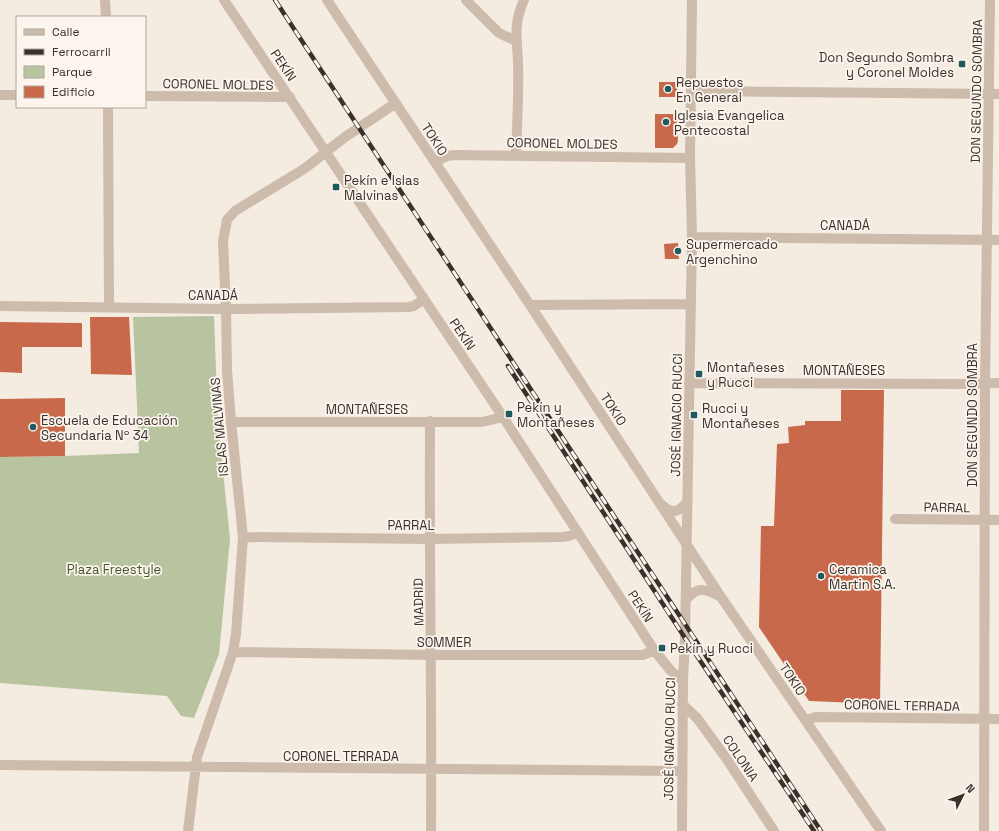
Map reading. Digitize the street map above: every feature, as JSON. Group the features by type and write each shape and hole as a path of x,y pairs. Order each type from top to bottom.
{"street":[{"path":"105,0 106,16"},
{"name":"PEKÍN","path":"224,0 503,417 654,650 671,671 683,681"},
{"name":"TOKIO","path":"327,0 530,305 721,597 881,831"},
{"path":"466,0 495,30 516,42"},
{"path":"516,155 518,63 516,42 520,8 524,0"},
{"name":"JOSÉ IGNACIO RUCCI","path":"682,831 682,704 686,638 692,237 690,158 692,0"},
{"name":"DON SEGUNDO SOMBRA","path":"984,831 983,719 985,384 987,240 994,94 990,0"},
{"path":"691,91 994,94"},
{"path":"0,95 16,95"},
{"name":"CORONEL MOLDES","path":"146,96 290,97"},
{"name":"ISLAS MALVINAS","path":"188,831 197,757 233,652 236,634 243,537 231,422 227,356 223,241 227,220 235,211 304,168 396,103"},
{"path":"108,108 109,307"},
{"name":"CORONEL MOLDES","path":"435,162 446,156 454,155 690,158"},
{"name":"CANADÁ","path":"692,237 999,240"},
{"name":"CANADÁ","path":"0,306 226,309 409,307 414,306 424,299"},
{"path":"530,305 690,304"},
{"name":"MONTAÑESES","path":"689,383 999,383"},
{"name":"MONTAÑESES","path":"231,422 482,422 503,417"},
{"name":"MADRID","path":"430,421 432,655 430,831"},
{"path":"660,504 669,511 673,511 682,508 688,501"},
{"name":"PARRAL","path":"895,519 999,520"},
{"name":"PARRAL","path":"243,537 430,539 562,537 578,532"},
{"path":"686,600 691,593 696,590 703,589 721,597"},
{"name":"SOMMER","path":"233,652 432,655 644,655 654,650"},
{"name":"COLONIA","path":"682,704 697,718 726,758 774,831"},
{"name":"CORONEL TERRADA","path":"806,720 816,717 999,719"},
{"name":"CORONEL TERRADA","path":"0,765 196,768 681,771"}],"green space":[{"name":"Plaza Freestyle","path":"214,316 218,423 230,539 219,654 194,718 181,716 167,696 0,683 0,457 139,453 133,317"}],"building":[{"name":"Repuestos En General","path":"659,82 677,82 677,97 659,97"},
{"path":"655,114 677,114 678,140 677,144 673,148 655,148"},
{"path":"678,243 679,259 665,259 664,244"},
{"path":"90,317 129,317 132,375 91,374"},
{"path":"0,322 82,323 82,347 22,347 22,373 0,372"},
{"name":"Ceramica Martin S.A.","path":"841,390 884,390 880,704 809,701 759,627 761,526 774,526 777,444 789,443 788,427 805,425 805,421 841,421"},
{"name":"Escuela de Educación Secundaria Nº 34","path":"65,398 65,456 0,457 0,399"}],"railway":[{"path":"275,0 821,831"},
{"path":"508,366 685,638 814,831"}],"place":[{"name":"Don Segundo Sombra y Coronel Moldes","path":"962,64"},
{"name":"Repuestos En General","path":"668,89"},
{"name":"Iglesia Evangelica Pentecostal","path":"666,122"},
{"name":"Pekín e Islas Malvinas","path":"336,187"},
{"name":"Supermercado Argenchino","path":"678,251"},
{"name":"Montañeses y Rucci","path":"699,374"},
{"name":"Pekín y Montañeses","path":"509,414"},
{"name":"Rucci y Montañeses","path":"694,415"},
{"name":"Escuela de Educación Secundaria Nº 34","path":"33,427"},
{"name":"Ceramica Martin S.A.","path":"821,576"},
{"name":"Pekín y Rucci","path":"662,648"}]}
